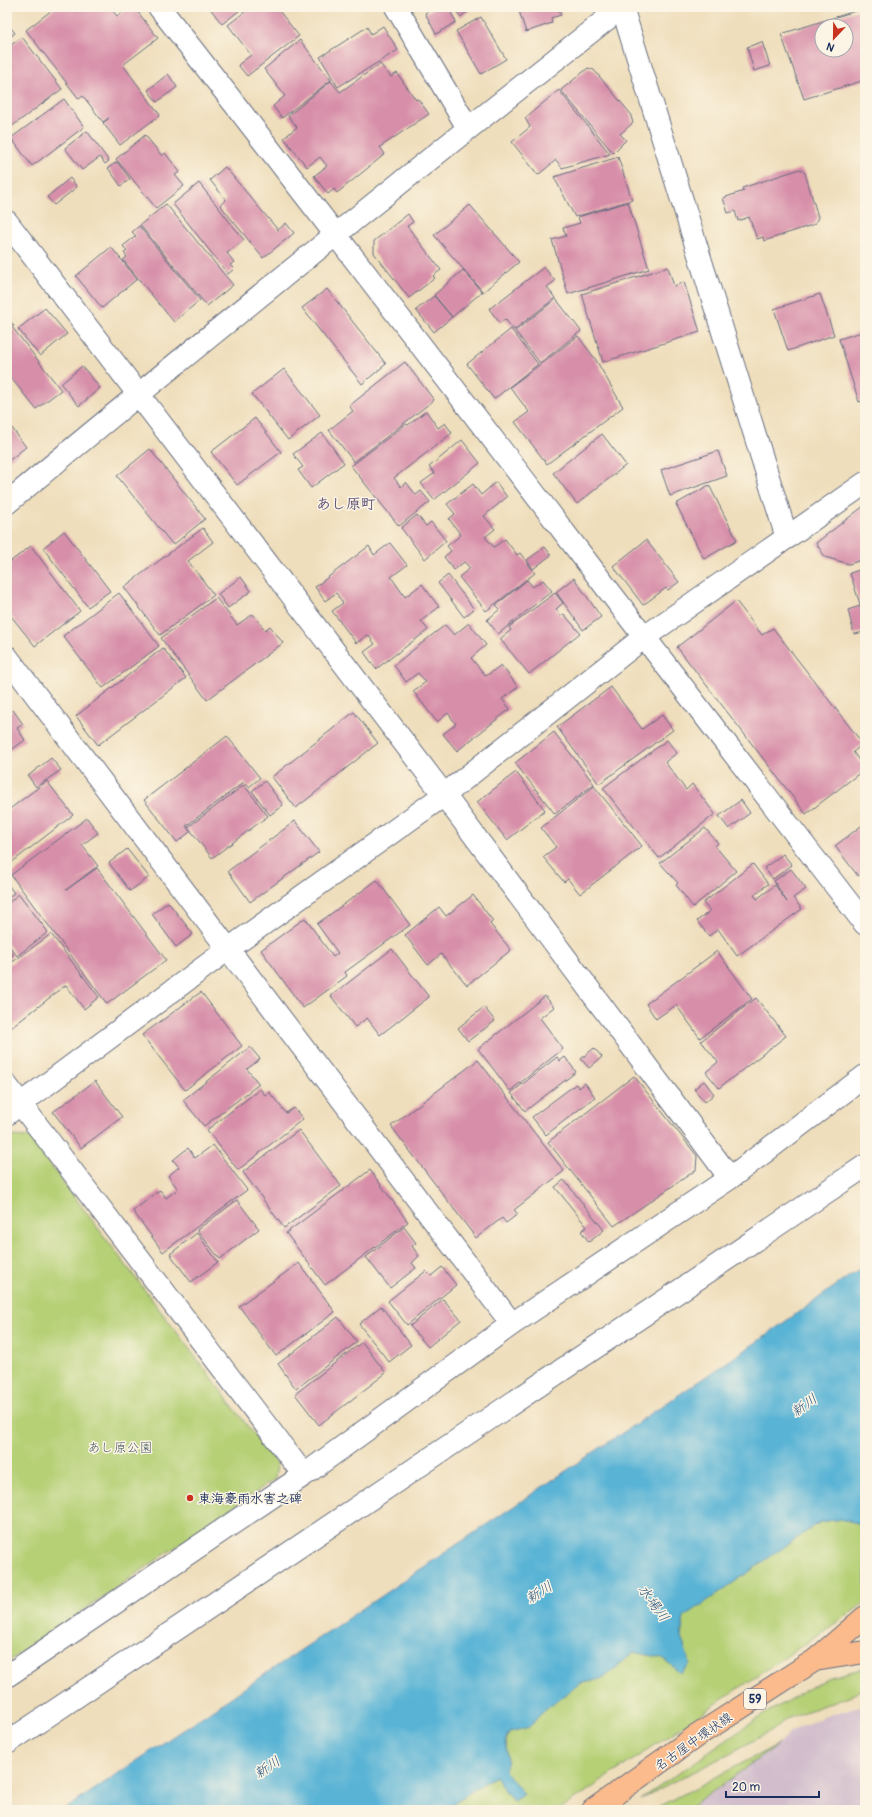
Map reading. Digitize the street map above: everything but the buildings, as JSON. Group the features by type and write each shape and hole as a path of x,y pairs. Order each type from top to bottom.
{"main road":[{"name":"名古屋中環状線","path":"593,1810 695,1737 815,1660 865,1617"},
{"name":"名古屋中環状線","path":"815,1660 865,1652"}],"street":[{"path":"160,7 337,234 643,638 865,924"},
{"path":"396,7 468,128"},
{"path":"7,503 138,394 468,128 622,7 787,538"},
{"path":"7,222 444,795 730,1178"},
{"path":"14,1109 228,950 444,795 643,638 865,483"},
{"path":"7,657 512,1324"},
{"path":"7,1676 304,1475 512,1324 730,1178 865,1076"},
{"path":"7,1086 14,1109 304,1475"},
{"path":"7,1743 865,1166"}],"shaded area":[{"path":"865,1704 865,1796 856,1810 687,1810 779,1744 790,1732 823,1717"}],"green space":[{"name":"あし原公園","path":"10,1136 29,1137 277,1465 275,1479 9,1661 7,1659 7,1138"},
{"path":"841,1519 865,1525 865,1603 559,1810 443,1810 495,1776 513,1801 523,1794 505,1771 507,1760 507,1737 509,1732 529,1727 545,1709 579,1684 604,1678 634,1652 663,1658 680,1673 690,1664 681,1637 684,1617 820,1522"},
{"path":"865,1668 865,1690 786,1719 772,1731 640,1800 763,1715 827,1678"},
{"path":"779,1744 687,1810 653,1810"}],"water":[{"path":"865,1265 865,1525 841,1519 820,1522 684,1617 681,1637 690,1664 680,1673 663,1658 634,1652 604,1678 579,1684 545,1709 529,1727 509,1732 505,1741 508,1760 505,1771 524,1794 513,1801 495,1776 442,1810 64,1810 748,1348"}],"place":[{"name":"東海豪雨水害之碑","path":"190,1498"}],"district":[{"name":"あし原町","path":"346,504"}],"water label":[{"name":"新川","path":"804,1405"},
{"name":"新川","path":"539,1592"},
{"name":"水場川","path":"654,1603"},
{"name":"新川","path":"267,1767"}]}
